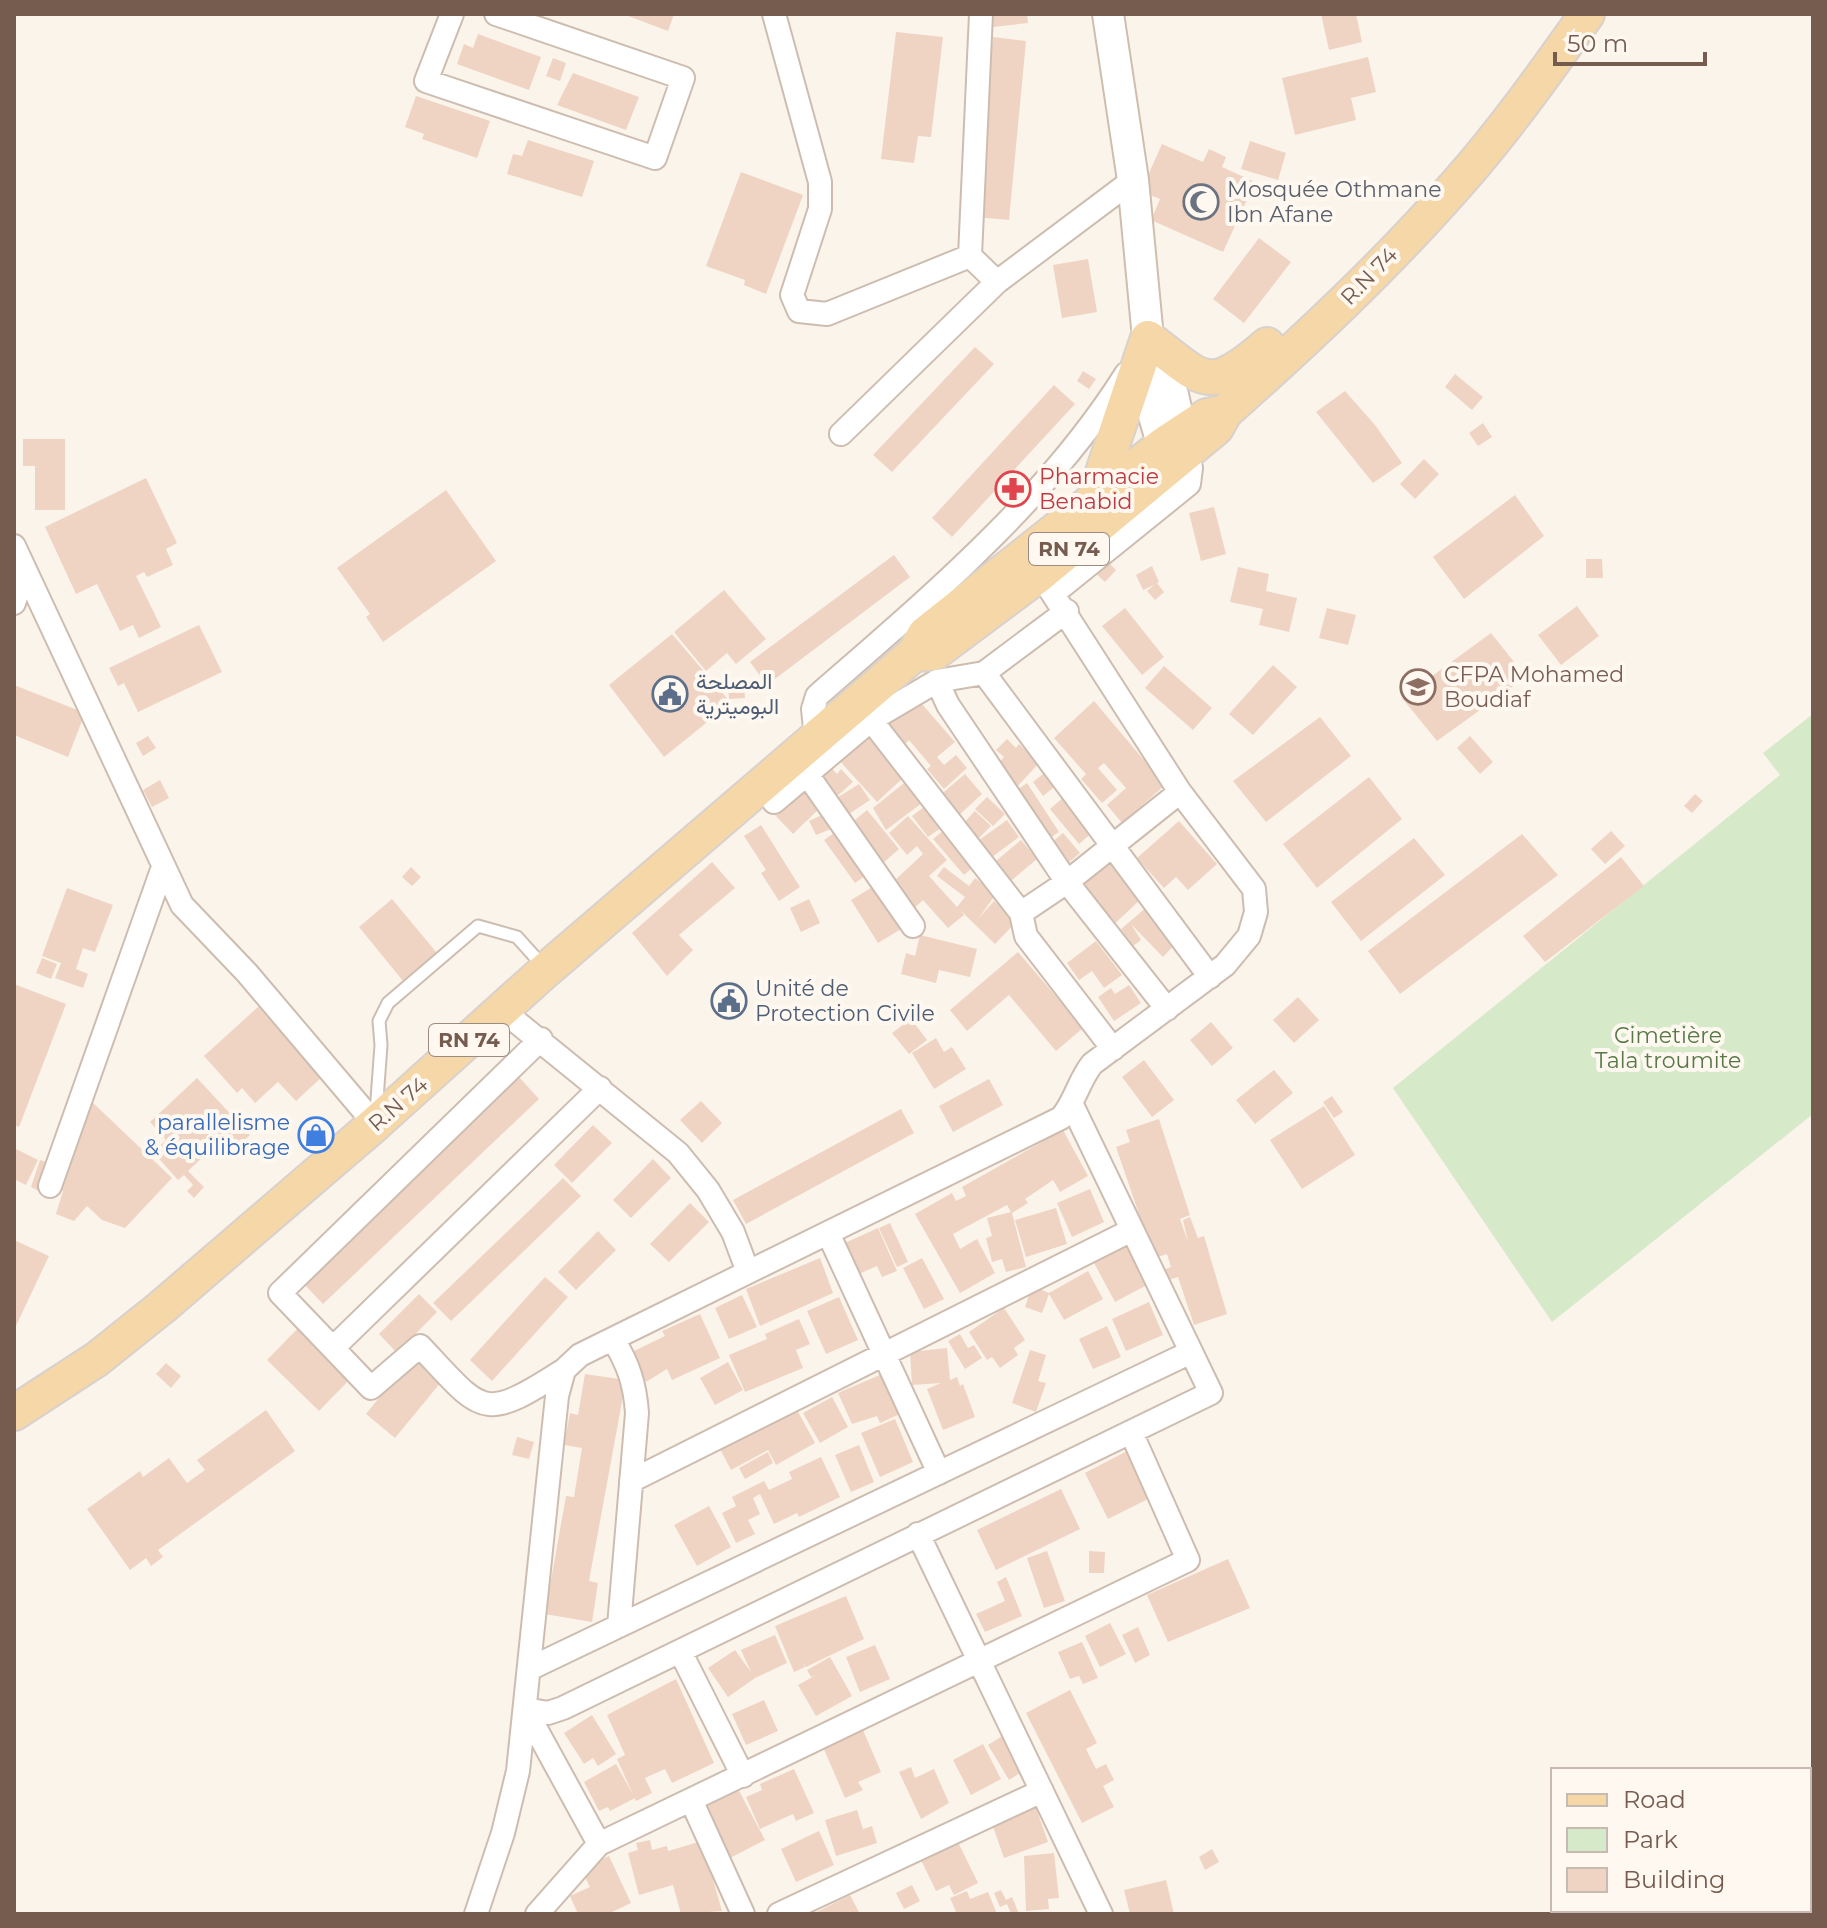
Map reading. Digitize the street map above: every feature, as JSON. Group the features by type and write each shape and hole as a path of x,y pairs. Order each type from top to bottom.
{"main road":[{"name":"R.N 74","path":"14,1413 119,1341 375,1124 546,970 816,738 901,651 1095,496 1216,428 1225,412 1353,294 1457,184 1529,95 1587,14"},
{"path":"1095,496 1148,338 1191,371 1218,379 1234,373 1312,304 1326,296 1353,294"},
{"name":"R.N 74","path":"901,651 934,653 1053,593 1175,450"}],"street":[{"path":"452,14 426,81 655,158 683,78 496,14"},
{"path":"774,14 820,182 820,209 792,295 799,311 827,314 970,256"},
{"path":"981,14 970,256 997,282"},
{"path":"1108,14 1133,180 1148,338 1173,395 1175,450"},
{"path":"841,434 997,282 1133,180"},
{"path":"901,651 953,577 1011,518 1103,410 1148,338"},
{"path":"14,546 182,905 247,973 375,1124"},
{"path":"14,603 25,571"},
{"path":"541,1039 280,1293 371,1388 420,1346 471,1400 500,1406 520,1398 564,1370 580,1355 1061,1118 1072,1105 1078,1083 1092,1064 1225,965 1249,936 1256,912 1254,889 1180,792 1053,593 984,673 937,681 871,720 774,802"},
{"path":"984,673 1110,848 1210,977"},
{"path":"937,681 948,705 1067,882 1167,1009"},
{"path":"871,720 1021,913 1026,936 1113,1049"},
{"path":"807,774 913,926"},
{"path":"1021,913 1067,882 1180,792"},
{"path":"50,1186 163,867"},
{"path":"503,1011 678,1153 708,1190 733,1232 748,1272"},
{"path":"333,1348 600,1088"},
{"path":"525,1709 548,1713 563,1708 1211,1393 1072,1105"},
{"path":"631,1481 1132,1230"},
{"path":"828,1233 939,1473"},
{"path":"613,1339 635,1385 637,1413 619,1626"},
{"path":"529,1669 1191,1352"},
{"path":"476,1914 503,1833 518,1771 557,1396 564,1370"},
{"path":"537,1914 599,1844 980,1663 1188,1560 1131,1432"},
{"path":"918,1534 1042,1791 1092,1911"},
{"path":"680,1651 743,1776"},
{"path":"525,1709 599,1844"},
{"path":"782,1913 1042,1791"},
{"path":"691,1800 743,1914"}],"lane":[{"path":"375,1124 381,1045 379,1021 388,1003 478,926 517,937 546,970"}],"green space":[{"name":"Cimetière Tala troumite","path":"1813,714 1813,1114 1552,1322 1393,1088 1780,775 1763,753"}],"building":[{"path":"623,14 674,14 668,31"},
{"path":"992,14 1027,14 1028,23 993,27"},
{"path":"1321,14 1356,14 1362,42 1329,50"},
{"path":"896,32 943,37 931,137 918,136 914,163 881,159"},
{"path":"478,34 541,57 529,90 457,64 464,44 473,48"},
{"path":"993,37 1026,41 1009,220 975,217"},
{"path":"1368,57 1376,92 1351,98 1356,120 1295,135 1282,78"},
{"path":"553,58 566,63 560,81 546,76"},
{"path":"573,73 639,97 626,130 557,105"},
{"path":"416,96 490,121 477,158 422,139 424,134 405,127"},
{"path":"528,140 594,161 582,197 507,174 513,154 522,156"},
{"path":"1250,141 1286,153 1278,180 1241,169"},
{"name":"Mosquée Othmane Ibn Afane","path":"1162,144 1203,162 1209,149 1226,157 1222,167 1255,182 1223,252 1151,220 1160,199 1141,191"},
{"path":"741,172 803,195 766,294 744,285 745,280 706,266"},
{"path":"1259,238 1291,262 1244,323 1213,299"},
{"path":"1088,259 1097,312 1062,318 1053,265"},
{"path":"975,347 994,364 892,472 873,455"},
{"path":"1083,371 1096,379 1089,389 1077,381"},
{"path":"1455,374 1483,397 1472,410 1445,387"},
{"path":"1054,385 1075,404 952,537 932,518"},
{"path":"1345,391 1375,425 1402,463 1373,483 1316,412"},
{"path":"1483,423 1492,437 1478,446 1469,433"},
{"path":"23,439 65,439 65,510 35,510 35,466 23,466"},
{"path":"1424,459 1439,474 1415,499 1400,484"},
{"path":"146,478 177,543 166,549 173,565 147,577 144,572 136,576 161,627 139,638 133,625 120,631 97,584 76,594 45,527"},
{"path":"446,490 496,561 383,642 366,617 370,614 337,568"},
{"path":"1515,495 1544,536 1464,599 1433,557"},
{"path":"1214,507 1226,554 1201,561 1189,513"},
{"path":"894,555 910,577 767,685 750,662"},
{"path":"1586,559 1602,559 1603,578 1586,578"},
{"path":"1106,560 1116,570 1105,582 1094,572"},
{"path":"1152,566 1157,583 1164,592 1155,600 1147,591 1154,585 1143,590 1136,575"},
{"path":"1238,567 1269,574 1266,591 1297,598 1289,632 1259,625 1263,609 1230,602"},
{"path":"724,590 766,639 736,664 727,653 706,671 674,632"},
{"path":"1577,606 1599,636 1561,665 1538,635"},
{"path":"1125,608 1164,657 1142,675 1102,626"},
{"path":"1327,608 1356,615 1348,645 1319,638"},
{"path":"199,625 222,672 138,712 124,683 118,686 109,668"},
{"path":"1491,633 1526,677 1437,741 1402,698"},
{"name":"المصلحة البوميترية","path":"672,634 731,703 664,757 609,685"},
{"path":"1273,665 1297,687 1253,735 1229,714"},
{"path":"1164,666 1212,708 1193,730 1145,688"},
{"path":"14,685 85,713 68,757 14,735"},
{"path":"744,686 745,698 729,699 728,687"},
{"path":"915,696 955,742 937,757 944,765 956,755 967,768 944,789 927,769 931,766 909,740 903,746 884,723"},
{"path":"1094,701 1165,785 1122,823 1107,805 1126,788 1104,763 1098,768 1117,790 1102,803 1081,779 1086,774 1054,738"},
{"path":"1320,717 1351,756 1266,822 1233,781"},
{"path":"864,733 904,777 877,802 837,758"},
{"path":"148,736 156,748 143,756 136,743"},
{"path":"1470,736 1493,762 1480,774 1457,748"},
{"path":"1007,739 1016,748 1019,744 1039,763 1015,789 993,768 1004,757 996,750"},
{"path":"829,765 837,774 841,769 853,782 833,800 814,779"},
{"path":"1048,770 1058,784 1043,796 1033,782"},
{"path":"965,774 982,794 956,818 938,797"},
{"path":"1369,777 1402,819 1317,888 1283,844"},
{"path":"909,779 926,800 886,830 873,808"},
{"path":"160,780 169,798 152,807 143,790"},
{"path":"806,782 825,803 793,834 773,813"},
{"path":"1027,783 1059,832 1042,843 1010,795"},
{"path":"859,784 870,800 846,816 835,799"},
{"path":"1695,794 1703,801 1692,813 1684,806"},
{"path":"1065,796 1094,831 1079,844 1050,809"},
{"path":"987,797 1005,814 993,826 975,809"},
{"path":"932,801 948,823 928,837 912,816"},
{"path":"867,810 899,849 883,863 850,824"},
{"path":"975,811 991,826 973,844 958,829"},
{"path":"829,812 836,827 816,835 809,821"},
{"path":"908,816 947,860 929,876 957,907 965,897 937,876 944,867 969,886 975,878 996,894 978,919 994,901 1016,922 995,944 960,910 964,915 948,928 923,900 910,912 899,899 905,894 894,881 923,854 917,846 907,855 889,833"},
{"path":"1007,820 1019,837 988,860 975,843"},
{"path":"1179,821 1217,864 1188,890 1176,877 1164,888 1137,858"},
{"path":"761,825 800,887 779,901 761,873 766,870 744,836"},
{"path":"949,826 979,862 964,875 933,839"},
{"path":"841,828 872,871 855,883 824,840"},
{"path":"1611,831 1625,846 1605,864 1591,849"},
{"path":"1063,833 1080,853 1068,863 1051,843"},
{"path":"1522,834 1558,875 1400,994 1368,951"},
{"path":"1414,838 1445,875 1361,941 1331,902"},
{"path":"1021,840 1037,859 1006,885 990,866"},
{"path":"1108,853 1128,876 1123,881 1140,900 1109,929 1092,910 1100,903 1079,880"},
{"path":"1621,857 1644,886 1545,962 1523,936"},
{"path":"712,862 735,888 679,935 693,950 667,976 632,933"},
{"path":"411,867 421,877 412,886 402,877"},
{"path":"879,883 906,926 878,943 851,900"},
{"path":"67,888 113,905 95,952 83,948 76,969 88,974 83,988 55,978 61,963 42,956"},
{"path":"392,899 437,953 403,981 359,927"},
{"path":"809,899 820,923 801,932 790,908"},
{"path":"1147,907 1179,940 1163,957 1131,924 1141,940 1133,946 1121,929"},
{"path":"920,935 977,949 970,977 939,970 936,983 901,974 906,953 915,956"},
{"path":"1096,941 1122,975 1104,988 1092,971 1079,980 1067,963"},
{"path":"1018,952 1083,1028 1056,1051 1009,995 967,1031 950,1010"},
{"path":"42,958 57,964 51,979 36,973"},
{"path":"14,984 66,1004 19,1127 14,1125"},
{"path":"1129,985 1141,1003 1114,1021 1098,997 1111,988 1115,994"},
{"path":"1298,997 1319,1020 1294,1043 1273,1020"},
{"path":"259,1006 323,1076 296,1101 278,1082 255,1103 242,1088 237,1093 204,1056"},
{"path":"911,1019 927,1040 909,1054 892,1033"},
{"path":"1211,1022 1233,1048 1212,1066 1190,1040"},
{"path":"936,1038 944,1052 952,1047 966,1069 934,1089 912,1053"},
{"path":"1144,1060 1174,1100 1152,1117 1122,1077"},
{"path":"1274,1070 1293,1093 1255,1124 1236,1100"},
{"path":"519,1077 539,1099 323,1304 303,1283"},
{"path":"197,1078 250,1135 238,1146 227,1134 188,1171 204,1187 194,1198 187,1191 193,1185 184,1175 178,1180 153,1152 166,1140 150,1122"},
{"path":"989,1079 1003,1105 953,1132 939,1106"},
{"path":"1332,1096 1343,1112 1334,1118 1323,1102"},
{"path":"91,1101 172,1178 125,1228 102,1220 87,1206 74,1221 56,1214 63,1191 60,1188"},
{"path":"701,1101 722,1123 702,1143 680,1120"},
{"path":"1324,1106 1355,1155 1302,1189 1270,1140"},
{"path":"901,1109 914,1133 746,1224 733,1200"},
{"path":"1159,1119 1190,1215 1180,1219 1188,1242 1183,1220 1190,1217 1198,1238 1204,1236 1227,1314 1194,1325 1178,1277 1166,1281 1163,1270 1171,1267 1167,1254 1154,1258 1116,1147 1130,1142 1126,1130"},
{"path":"593,1125 612,1143 572,1183 554,1165"},
{"path":"1063,1130 1088,1176 1060,1192 1053,1180 1025,1199 1028,1203 1012,1213 1026,1267 1006,1272 1002,1259 992,1262 986,1238 992,1236 987,1218 1011,1212 1007,1205 953,1234 960,1249 977,1239 995,1273 960,1293 915,1214 952,1193 956,1201 966,1196 962,1187"},
{"path":"14,1148 38,1160 26,1185 14,1179"},
{"path":"653,1159 671,1178 631,1218 613,1200"},
{"path":"40,1160 49,1163 39,1191 31,1187"},
{"path":"563,1178 581,1196 451,1321 433,1303"},
{"path":"1090,1189 1104,1222 1072,1237 1057,1203"},
{"path":"690,1203 709,1222 669,1262 650,1244"},
{"path":"1056,1208 1067,1244 1026,1257 1015,1220"},
{"path":"890,1223 908,1262 897,1267 879,1228"},
{"path":"878,1228 897,1271 882,1277 877,1266 852,1277 838,1246"},
{"path":"598,1231 616,1250 576,1290 558,1272"},
{"path":"14,1240 49,1256 14,1330"},
{"path":"1125,1244 1147,1285 1115,1302 1093,1261"},
{"path":"820,1258 833,1293 760,1326 746,1289"},
{"path":"922,1258 944,1299 924,1309 903,1268"},
{"path":"1088,1271 1103,1299 1064,1320 1049,1294 1042,1313 1025,1307 1032,1286 1049,1293"},
{"path":"545,1277 568,1297 492,1381 470,1360"},
{"path":"419,1294 437,1312 397,1353 379,1334"},
{"path":"742,1295 757,1327 729,1339 715,1308"},
{"path":"839,1297 858,1340 826,1354 807,1311"},
{"path":"1149,1302 1163,1335 1126,1351 1112,1319"},
{"path":"1004,1308 1025,1340 1014,1348 1018,1355 1000,1368 992,1357 987,1360 969,1332"},
{"path":"700,1314 720,1358 672,1380 667,1369 646,1382 632,1352 665,1336 662,1331"},
{"path":"799,1319 810,1344 796,1350 803,1368 745,1392 729,1355 767,1339 765,1334"},
{"path":"301,1325 353,1376 319,1411 267,1360"},
{"path":"1107,1326 1121,1357 1093,1369 1079,1339"},
{"path":"960,1334 968,1348 974,1345 982,1358 965,1369 948,1341"},
{"path":"947,1348 950,1380 957,1377 960,1386 963,1384 975,1417 943,1430 927,1389 941,1383 912,1385 910,1352"},
{"path":"1030,1350 1046,1355 1038,1381 1046,1383 1036,1412 1012,1403"},
{"path":"416,1352 446,1376 395,1438 366,1414"},
{"path":"728,1362 743,1390 715,1405 700,1378"},
{"path":"166,1363 181,1376 171,1388 156,1374"},
{"path":"585,1374 626,1380 589,1581 598,1583 592,1622 545,1614 566,1496 574,1497 582,1448 564,1445 570,1413 578,1415"},
{"path":"882,1374 900,1414 880,1423 877,1416 852,1424 838,1393"},
{"path":"832,1397 848,1427 820,1443 803,1413"},
{"path":"796,1408 815,1443 776,1465 768,1450 731,1470 720,1449"},
{"path":"266,1410 295,1451 158,1550 163,1557 151,1566 146,1558 130,1570 87,1509 140,1471 143,1477 169,1458 187,1483 205,1470 197,1460"},
{"path":"895,1419 913,1462 880,1477 861,1433"},
{"path":"517,1437 534,1442 529,1459 512,1455"},
{"path":"859,1445 874,1482 851,1492 835,1455"},
{"path":"1129,1450 1152,1497 1108,1519 1085,1473"},
{"path":"768,1452 773,1463 745,1479 739,1468"},
{"path":"821,1457 840,1497 799,1517 797,1513 774,1524 760,1494 753,1498 760,1514 748,1520 755,1534 736,1543 722,1513 736,1506 732,1497 764,1481 769,1490 792,1479 789,1472"},
{"path":"1061,1489 1080,1529 996,1570 977,1530"},
{"path":"709,1506 731,1547 697,1566 674,1525"},
{"path":"1047,1551 1065,1601 1044,1608 1027,1558"},
{"path":"1089,1551 1105,1552 1104,1573 1089,1573"},
{"path":"1228,1559 1250,1608 1168,1642 1147,1595"},
{"path":"1006,1577 1022,1616 985,1632 976,1614 1005,1601 997,1582"},
{"path":"846,1596 864,1639 806,1667 803,1663 805,1667 794,1672 775,1626"},
{"path":"1110,1623 1126,1654 1100,1667 1085,1636"},
{"path":"1138,1627 1150,1655 1135,1663 1122,1635"},
{"path":"775,1635 787,1663 755,1678 728,1697 708,1668 735,1650 751,1672 741,1650"},
{"path":"1082,1642 1098,1678 1083,1684 1079,1676 1070,1679 1058,1652"},
{"path":"875,1645 890,1679 860,1692 846,1657"},
{"path":"830,1657 852,1696 816,1716 798,1685 816,1675 811,1677 807,1670"},
{"path":"676,1679 714,1763 672,1783 665,1769 645,1778 652,1793 636,1801 617,1759 625,1755 607,1715"},
{"path":"1070,1690 1097,1743 1086,1749 1096,1769 1106,1764 1114,1780 1103,1786 1114,1807 1082,1823 1026,1713"},
{"path":"764,1700 778,1731 746,1745 732,1714"},
{"path":"592,1715 616,1754 598,1766 593,1758 584,1764 564,1733"},
{"path":"863,1730 881,1772 858,1782 863,1790 845,1798 823,1747"},
{"path":"1007,1733 1028,1768 1009,1780 988,1745"},
{"path":"983,1744 1001,1779 971,1795 953,1760"},
{"path":"616,1764 635,1798 610,1811 608,1807 599,1811 584,1782"},
{"path":"911,1767 915,1778 934,1769 949,1803 921,1819 899,1772"},
{"path":"794,1769 814,1813 796,1821 793,1814 760,1829 746,1797 762,1790 760,1784"},
{"path":"737,1787 765,1840 726,1860 698,1807"},
{"path":"1035,1805 1048,1842 1004,1858 991,1821"},
{"path":"857,1810 863,1829 872,1826 877,1843 836,1856 825,1820"},
{"path":"819,1831 834,1865 796,1882 781,1849"},
{"path":"650,1840 652,1850 667,1846 668,1851 702,1841 722,1911 681,1914 673,1885 639,1895 628,1853 638,1850 636,1843"},
{"path":"957,1840 978,1883 954,1895 949,1885 936,1891 920,1858"},
{"path":"1212,1849 1219,1862 1205,1870 1199,1857"},
{"path":"1054,1853 1059,1898 1048,1899 1049,1909 1026,1911 1024,1856"},
{"path":"609,1856 631,1903 608,1914 578,1914 570,1896 590,1887 581,1869"},
{"path":"1166,1880 1174,1914 1130,1914 1124,1890"},
{"path":"912,1885 920,1901 904,1909 896,1893"},
{"path":"1001,1890 1006,1900 1012,1897 1019,1914 1011,1914 1007,1904 1000,1907 994,1893"},
{"path":"967,1891 970,1899 988,1892 997,1914 957,1914 950,1898"},
{"path":"850,1895 860,1914 813,1914"}],"place":[{"name":"Mosquée Othmane Ibn Afane","path":"1201,202"},
{"name":"Pharmacie Benabid","path":"1013,489"},
{"name":"CFPA Mohamed Boudiaf","path":"1418,687"},
{"name":"المصلحة البوميترية","path":"670,694"},
{"name":"Unité de Protection Civile","path":"729,1001"},
{"name":"parallelisme & équilibrage","path":"316,1135"}]}
